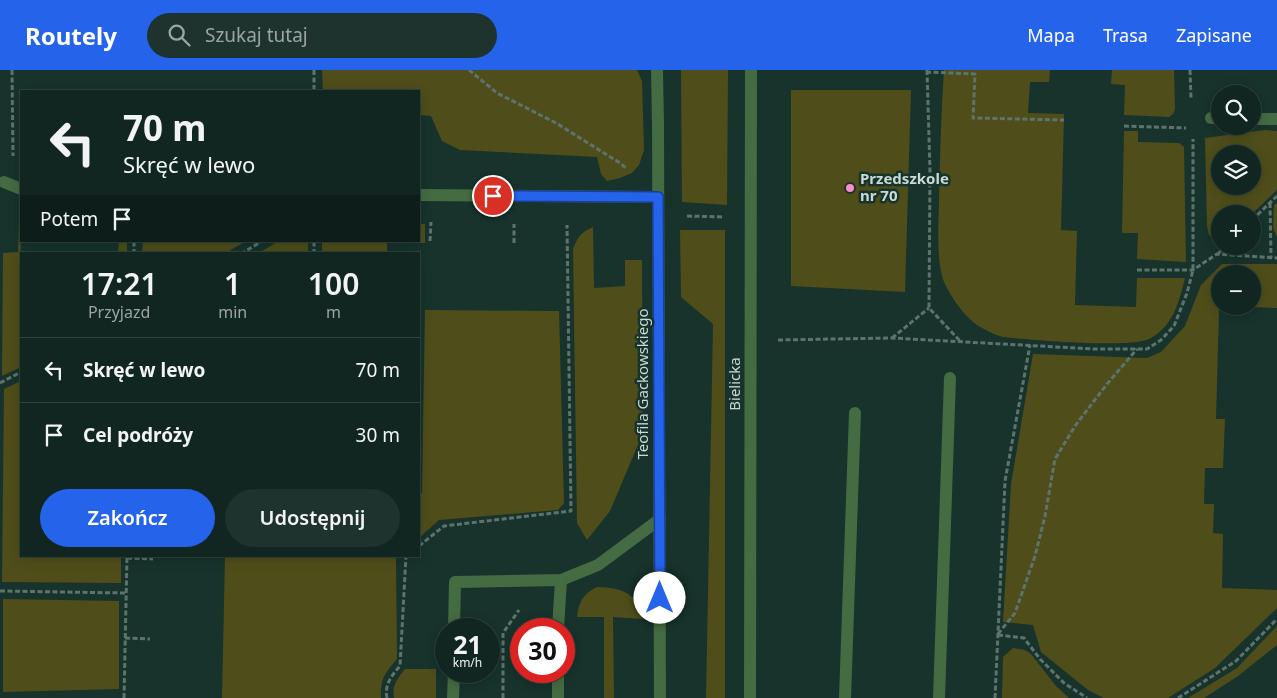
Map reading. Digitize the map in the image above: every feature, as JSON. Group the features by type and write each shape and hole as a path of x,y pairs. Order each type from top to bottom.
{"street":[{"name":"Teofila Gackowskiego","path":"657,70 660,698"},
{"name":"Bielicka","path":"750,698 751,70"},
{"path":"1261,118 1277,119"},
{"path":"4,182 20,189"},
{"path":"420,195 658,197"},
{"path":"939,698 950,378"},
{"path":"844,698 855,412"},
{"path":"454,618 455,582 561,580 598,565 660,519"},
{"path":"559,618 561,580"},
{"path":"453,698 454,683"},
{"path":"558,683 558,698"}],"path":[{"path":"4,182 13,159 12,70"},
{"path":"314,70 314,90"},
{"path":"469,70 497,93 556,123 620,163 680,216 751,218"},
{"path":"1190,70 1191,100"},
{"path":"960,342 928,308 930,171 926,71 975,74 974,118 1064,120"},
{"path":"1124,126 1193,128"},
{"path":"751,355 780,339 892,338 1094,349 1148,350 1174,326 1187,293 1193,270 1193,137"},
{"path":"1261,212 1277,196"},
{"path":"1270,203 1271,258"},
{"path":"430,241 431,216"},
{"path":"514,218 514,243"},
{"path":"420,545 444,526 571,512 567,220"},
{"path":"244,252 260,242"},
{"path":"1137,270 1193,270 1216,255"},
{"path":"1230,255 1277,258"},
{"path":"892,338 928,308"},
{"path":"995,698 1005,482 1030,345"},
{"path":"998,635 1015,613 1035,556 1056,459 1075,426 1137,349"},
{"path":"0,383 20,373"},
{"path":"124,698 127,557 153,558"},
{"path":"387,698 386,693 390,677 400,666 406,557"},
{"path":"503,698 503,633 539,580"},
{"path":"0,591 126,592"},
{"path":"1178,698 1236,661 1277,618"},
{"path":"998,635 1024,638 1040,659 1064,683 1087,698"},
{"path":"125,638 150,638"}],"shaded area":[{"path":"322,70 637,70 642,81 644,150 639,165 632,173 607,181 601,174 597,157 460,150 442,141 431,116 420,115 420,90 323,90"},
{"path":"681,70 728,70 727,205 682,202"},
{"path":"944,70 1050,70 1049,82 1030,82 1028,113 1064,114 1061,230 1077,231 1075,305 1136,307 1137,278 1185,278 1174,312 1159,333 1141,341 1124,343 1057,342 1002,337 979,327 963,311 946,286 940,267 939,256 941,118"},
{"path":"1112,70 1174,70 1175,109 1173,114 1169,117 1124,115 1125,85 1111,84"},
{"name":"Przedszkole nr 70","path":"791,90 911,90 905,292 791,286"},
{"path":"1124,131 1138,131 1138,142 1179,143 1184,147 1186,262 1137,259 1138,233 1122,233"},
{"path":"1261,131 1277,131 1277,190 1261,205 1211,205 1211,236 1207,226 1205,138 1228,135 1261,135"},
{"path":"1277,203 1277,237 1273,228 1274,205"},
{"path":"20,220 20,367 2,376 3,253 18,252"},
{"path":"420,224 425,224 425,243 387,242 420,242"},
{"path":"593,227 594,288 625,286 625,260 642,260 643,433 610,511 587,540 577,523 573,249 580,236"},
{"path":"680,230 725,230 725,698 706,698 713,324 681,297"},
{"path":"119,242 127,242 127,252 118,252"},
{"path":"143,242 244,242 227,252 142,252"},
{"path":"277,242 308,242 308,252 260,252"},
{"path":"322,242 387,242 387,252 322,252"},
{"path":"1277,264 1277,308 1261,307 1261,265 1221,265"},
{"path":"1211,275 1211,315 1219,315 1216,419 1225,419 1223,468 1205,468 1204,504 1214,504 1213,533 1223,534 1222,588 1277,590 1277,608 1215,668 1168,698 1104,698 1088,690 1041,652 1033,625 1003,622 1011,484 1033,354 1147,358 1161,352 1185,326 1201,285"},
{"path":"425,310 559,311 564,503 558,510 439,520 420,537 420,493 422,493"},
{"path":"20,381 20,557 121,557 121,583 2,582 4,389"},
{"path":"225,557 397,557 397,659 384,677 381,686 381,698 222,698"},
{"path":"597,587 621,590 627,593 637,603 643,619 613,617 614,698 604,698 604,617 577,617 582,599"},
{"path":"3,599 119,601 119,689 3,692"},
{"path":"1277,626 1277,645 1238,676 1204,698 1188,698 1237,668"},
{"path":"1013,648 1025,650 1031,654 1056,686 1069,698 1002,698 1003,657"},
{"path":"405,669 435,669 436,698 394,698 394,689"}],"place":[{"name":"Przedszkole nr 70","path":"850,188"}],"route":[{"path":"493,196 658,197 660,598"}]}
